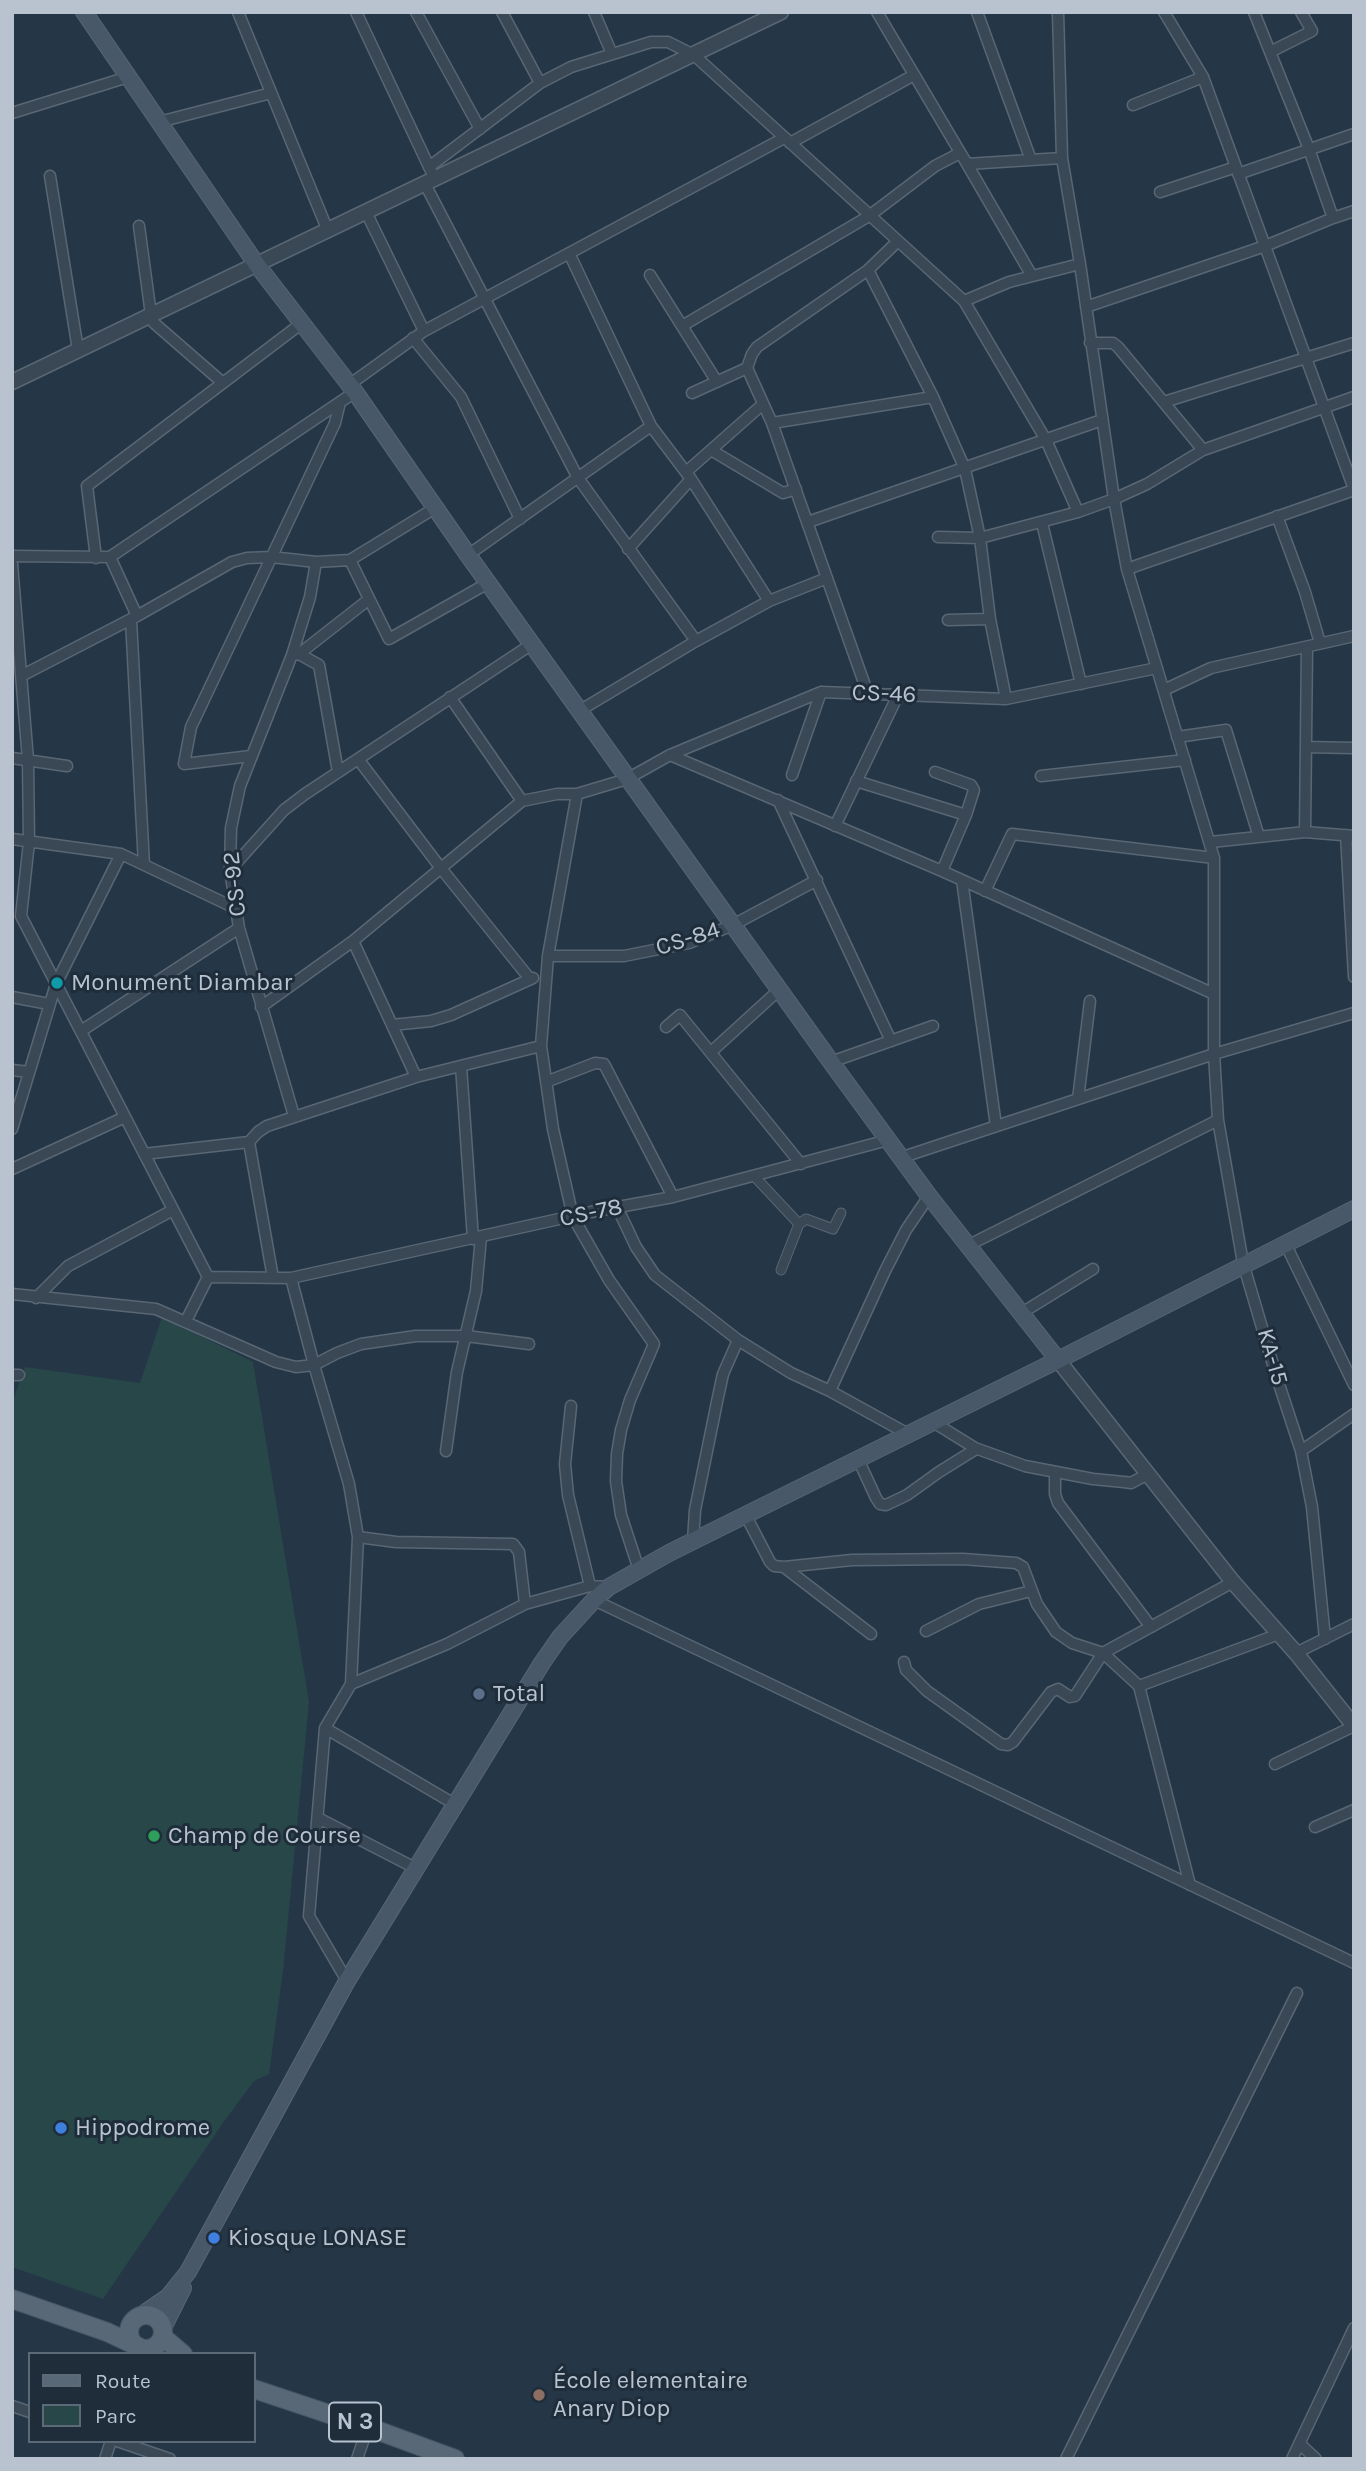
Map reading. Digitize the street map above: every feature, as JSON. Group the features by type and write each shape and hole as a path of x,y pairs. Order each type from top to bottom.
{"main road":[{"path":"84,12 257,265 352,388 627,779 900,1158 1058,1360"},
{"path":"150,2345 130,2337 131,2325 168,2297 188,2272 347,1981 542,1663 592,1593 609,1587 745,1514 1058,1360 1243,1263 1354,1209"},
{"path":"150,2345 180,2297 188,2272"},
{"path":"12,2299 107,2332 176,2352"},
{"path":"83,2324 151,2315 161,2323 150,2345"},
{"name":"N 3","path":"256,2390 455,2459"}],"street":[{"path":"238,12 328,231"},
{"path":"356,12 483,299 578,478 696,641"},
{"path":"416,12 480,129"},
{"path":"502,12 540,83"},
{"path":"594,12 612,54"},
{"path":"12,382 328,231 430,177 694,55 762,17 781,12"},
{"path":"877,12 1032,276"},
{"path":"977,12 1031,160"},
{"name":"KA-15","path":"1058,12 1062,158 1114,499 1127,569 1214,858 1214,1054 1218,1120 1243,1263 1301,1451 1312,1507 1325,1639"},
{"path":"1127,569 1354,489 1203,77 1164,12"},
{"path":"1254,12 1310,149 1333,218"},
{"path":"1270,52 1312,31 1301,12"},
{"path":"430,177 480,129 540,83 571,67 651,42 668,42 694,55 964,301 1046,440 1078,512"},
{"path":"12,556 110,557 340,402 352,388 424,331 914,75"},
{"path":"12,113 128,77"},
{"path":"1133,105 1203,77"},
{"path":"159,122 271,93"},
{"path":"1160,192 1354,134"},
{"path":"682,326 869,216 929,170 960,153"},
{"path":"967,164 1062,158"},
{"path":"50,176 78,350"},
{"path":"1086,307 1265,246 1354,211"},
{"path":"366,212 424,331"},
{"path":"139,226 154,323 223,383"},
{"path":"869,694 772,422 747,369 757,347 868,270 897,242"},
{"path":"569,253 651,426 688,476 769,601"},
{"path":"964,301 1009,282 1080,264"},
{"path":"868,270 933,397 965,469 980,538 990,619 1006,699"},
{"path":"650,275 718,382"},
{"path":"96,558 87,486 302,323"},
{"path":"413,338 461,397 520,519"},
{"path":"1090,344 1113,343 1118,347 1203,450"},
{"path":"1164,402 1354,343"},
{"path":"692,393 747,369"},
{"path":"772,422 933,397"},
{"path":"938,537 980,538 1078,512 1168,474 1203,450 1354,397"},
{"path":"251,756 184,764 191,727 335,423 340,402"},
{"path":"628,549 711,450 763,404"},
{"path":"808,523 1102,420"},
{"path":"468,555 651,426"},
{"path":"711,450 783,493 796,488"},
{"path":"23,675 134,618 232,562 271,557 316,562 351,560 435,508"},
{"path":"1277,516 1306,592 1320,643"},
{"path":"1042,523 1081,684"},
{"path":"110,557 134,618 144,865"},
{"path":"351,560 389,639 488,583"},
{"name":"CS-92","path":"295,1116 240,928 230,870 233,811 251,756 295,654 316,562"},
{"path":"12,564 28,760 29,842 17,915 81,1031 208,1277 186,1321"},
{"path":"579,711 769,601 827,578"},
{"path":"338,772 318,665 295,654 368,600"},
{"path":"948,620 990,619"},
{"path":"1164,690 1211,668 1354,636"},
{"path":"230,870 284,810 532,644"},
{"path":"1305,832 1307,647"},
{"name":"CS-46","path":"522,801 556,794 577,794 627,779 670,755 821,692 1006,699 1157,668"},
{"path":"792,775 821,692"},
{"path":"835,826 898,695"},
{"path":"261,1007 353,941 522,801 450,697"},
{"path":"1177,737 1226,730 1259,837"},
{"path":"1306,747 1354,748"},
{"path":"670,755 942,870 1214,994"},
{"path":"12,758 67,766"},
{"path":"358,759 530,979"},
{"path":"1041,776 1185,760"},
{"path":"935,772 973,787 966,815 942,870"},
{"path":"856,781 966,815"},
{"path":"577,794 545,972 541,1046 553,1129 573,1217 609,1280 654,1344 630,1400 617,1454 616,1481 621,1515 639,1570"},
{"path":"778,800 891,1041"},
{"path":"1211,842 1305,832 1350,835 1354,977"},
{"path":"985,891 1012,834 1214,858"},
{"path":"12,839 121,854 235,908"},
{"path":"12,1129 56,984 121,854"},
{"name":"CS-84","path":"548,956 624,956 689,943 733,925 817,880"},
{"path":"961,880 996,1126"},
{"path":"81,1031 240,928"},
{"path":"353,941 416,1077"},
{"path":"392,1025 431,1021 451,1015 545,972"},
{"path":"711,1052 779,990"},
{"path":"12,997 49,1004"},
{"path":"1078,1099 1090,1001"},
{"path":"900,1158 1214,1054 1354,1013"},
{"path":"666,1027 680,1014 801,1164"},
{"path":"831,1062 933,1026"},
{"path":"144,1154 249,1142 267,1126 295,1116 416,1077 541,1046"},
{"path":"547,1082 595,1063 604,1064 673,1197"},
{"path":"446,1451 457,1372 478,1274 461,1066"},
{"path":"12,1070 29,1072"},
{"path":"12,1169 125,1117"},
{"path":"967,1246 1218,1120"},
{"name":"CS-78","path":"208,1277 291,1278 673,1197 888,1140"},
{"path":"249,1142 273,1278"},
{"path":"755,1177 799,1224"},
{"path":"831,1391 885,1271 906,1230 929,1196"},
{"path":"617,1207 636,1247 655,1275 738,1340 791,1373 831,1391 908,1434"},
{"path":"36,1298 68,1266 173,1210"},
{"path":"781,1270 799,1224 806,1219 833,1228 841,1213"},
{"path":"1285,1242 1354,1385"},
{"path":"1020,1314 1093,1269"},
{"path":"291,1278 349,1484 358,1537 351,1684 325,1728 309,1916 347,1981"},
{"path":"12,1294 156,1309 276,1362 296,1367 314,1365 361,1343 416,1335 466,1336 528,1344"},
{"path":"693,1541 695,1510 723,1374 738,1340"},
{"path":"1058,1360 1233,1582 1296,1653 1354,1726 1275,1764"},
{"path":"571,1406 566,1441 566,1475 578,1541 592,1593"},
{"path":"1301,1451 1354,1413"},
{"path":"933,1422 976,1448 1025,1466 1131,1483 1148,1474"},
{"path":"858,1459 876,1498 880,1504 886,1505 908,1495 976,1448"},
{"path":"1055,1472 1055,1494 1058,1503 1151,1627"},
{"path":"745,1514 769,1562 774,1566 852,1560 962,1559 1016,1563 1023,1567 1041,1611 1056,1632 1072,1643 1102,1653 1139,1686 1190,1885"},
{"path":"358,1537 406,1543 513,1544 520,1552 525,1604"},
{"path":"784,1567 871,1634"},
{"path":"904,1662 906,1670 927,1691 1001,1744 1008,1745 1051,1692 1058,1689 1070,1697 1075,1696 1102,1653 1233,1582"},
{"path":"926,1631 979,1604 1031,1591"},
{"path":"351,1684 447,1644 525,1604 592,1593 1354,1963"},
{"path":"1296,1653 1354,1624"},
{"path":"1139,1686 1279,1633"},
{"path":"325,1728 456,1805"},
{"path":"1315,1827 1354,1810"},
{"path":"318,1818 417,1869"},
{"path":"1066,2459 1297,1993"},
{"path":"1292,2459 1354,2328"},
{"path":"1343,2350 1354,2344"},
{"path":"357,2459 368,2427"},
{"path":"123,2443 170,2459"},
{"path":"1300,2444 1317,2459"}],"green space":[{"name":"Champ de Course","path":"162,1317 253,1362 309,1702 283,1971 269,2074 254,2081 225,2120 103,2299 12,2267 12,1403 25,1367 140,1383"}],"place":[{"name":"Monument Diambar","path":"57,983"},
{"name":"Total","path":"479,1694"},
{"name":"Champ de Course","path":"154,1836"},
{"name":"Hippodrome","path":"61,2128"},
{"name":"Kiosque LONASE","path":"214,2238"},
{"name":"École elementaire Anary Diop","path":"539,2395"}]}
